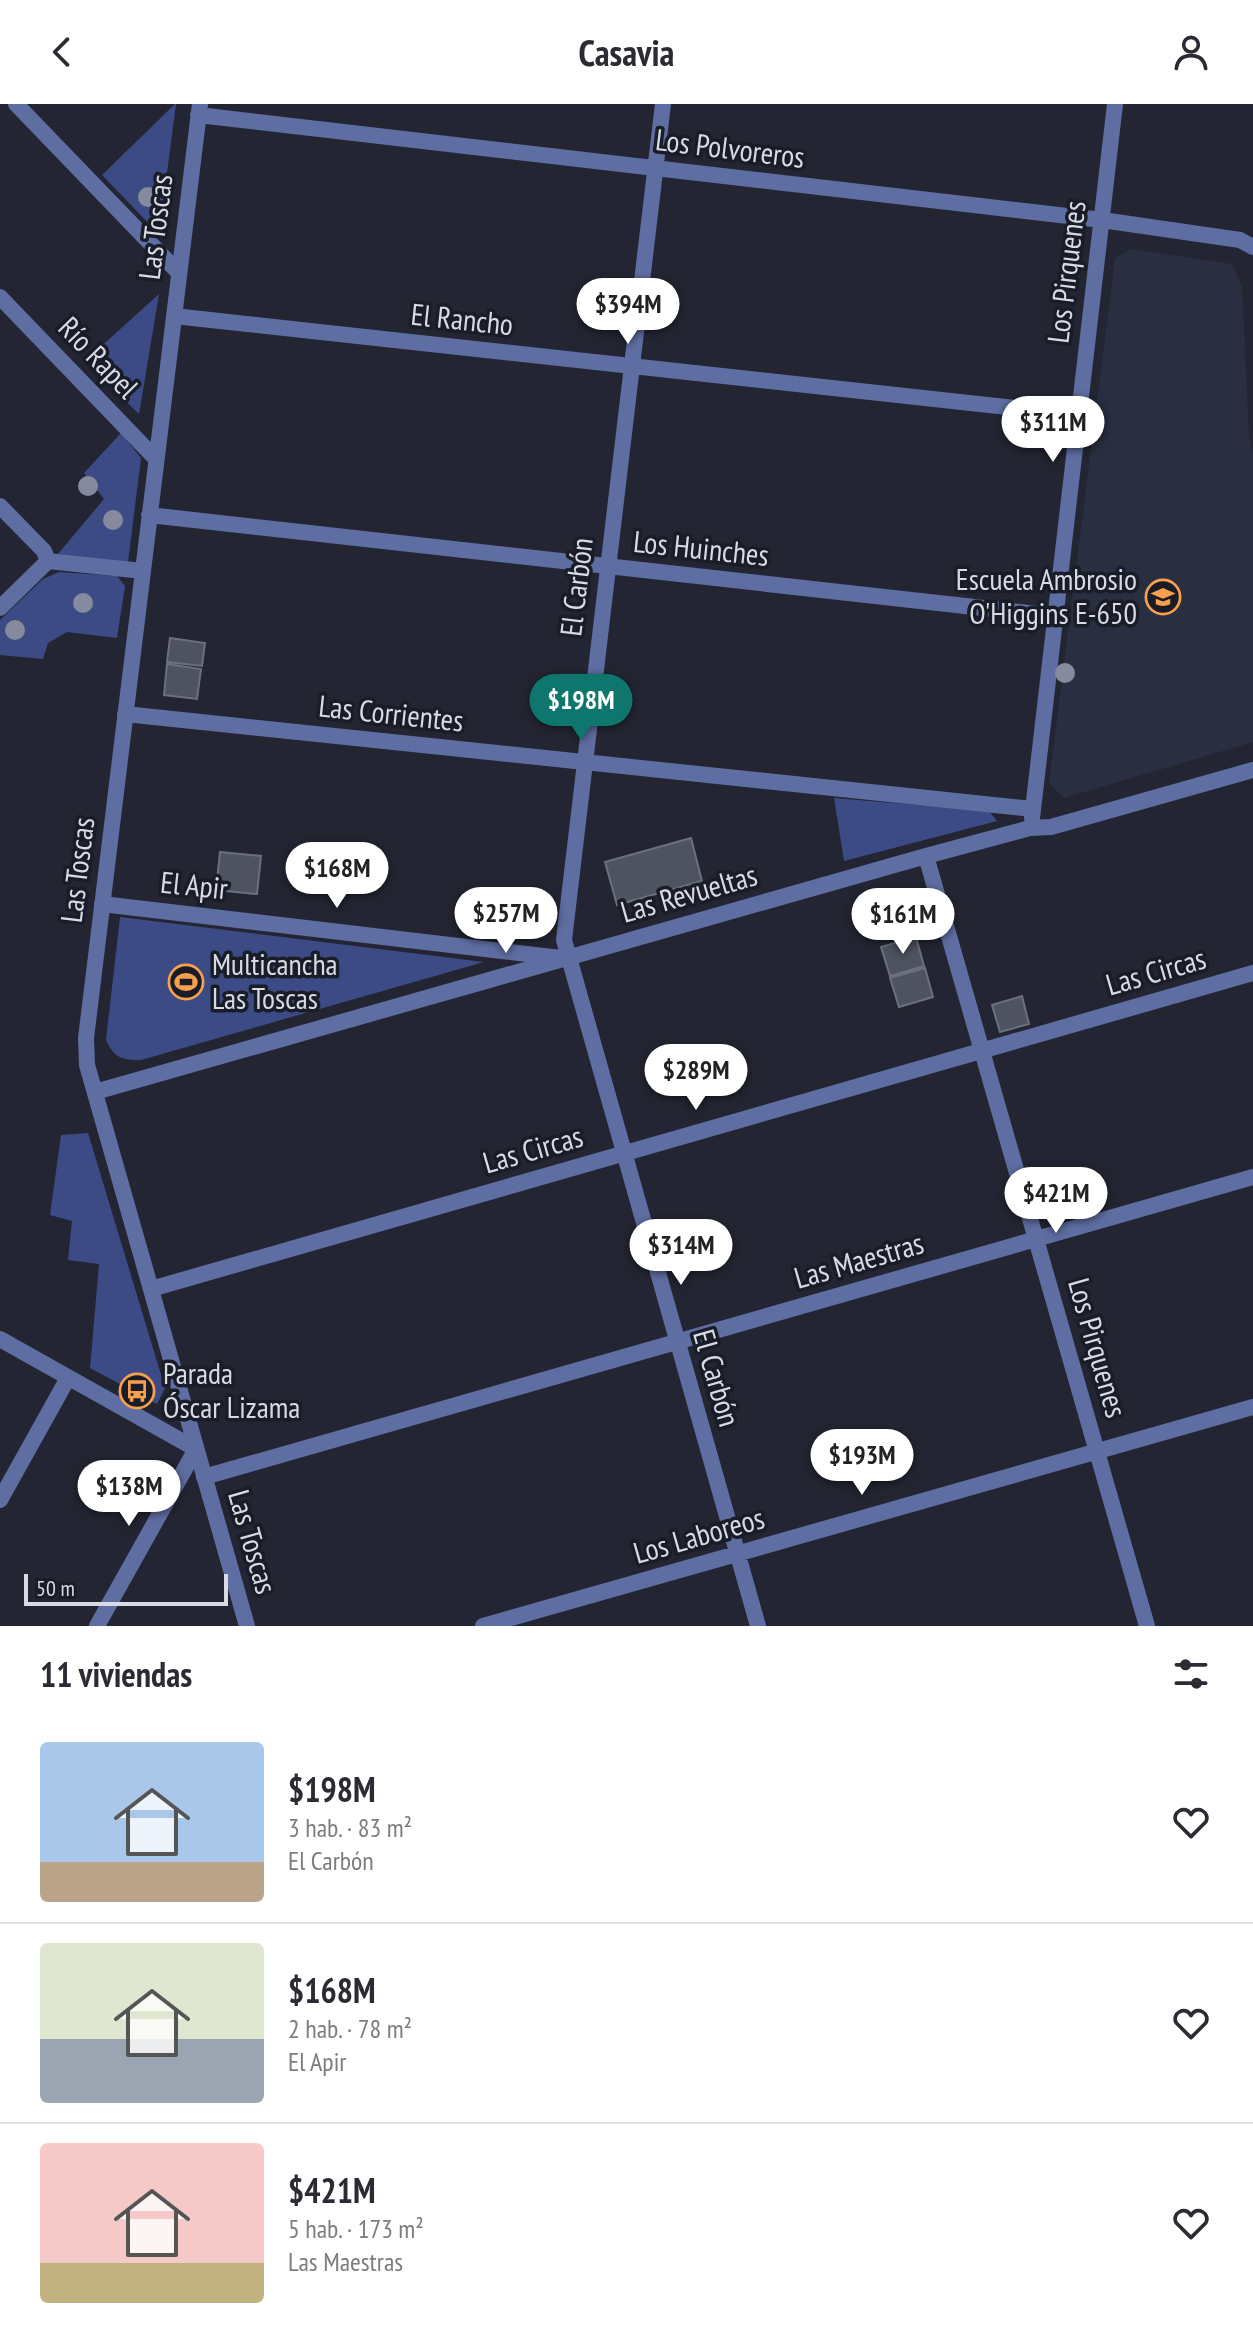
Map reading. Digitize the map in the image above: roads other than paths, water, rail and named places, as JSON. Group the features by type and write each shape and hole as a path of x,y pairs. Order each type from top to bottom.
{"street":[{"path":"16,104 179,273"},
{"name":"El Carbón","path":"663,104 565,923 567,958 758,1626"},
{"name":"Los Pirquenes","path":"1030,828 1115,104"},
{"name":"Las Toscas","path":"199,110 86,1038 87,1065 247,1626"},
{"name":"Los Polvoreros","path":"199,110 1102,220 1240,240 1253,247"},
{"name":"Río Rapel","path":"0,297 156,459"},
{"name":"El Rancho","path":"174,316 1079,415"},
{"path":"0,506 44,551 48,561"},
{"name":"Los Huinches","path":"149,515 1055,616"},
{"path":"48,561 143,571"},
{"path":"0,608 48,561"},
{"name":"Las Corrientes","path":"125,714 1033,809"},
{"name":"Las Revueltas","path":"95,1092 926,856 1030,828 1051,827 1253,770"},
{"name":"Los Pirquenes","path":"926,856 1147,1626"},
{"name":"El Apir","path":"102,904 567,958"},
{"name":"Las Circas","path":"151,1289 1253,973"},
{"name":"Las Maestras","path":"204,1477 1253,1177"},
{"path":"0,1339 196,1449 97,1626"},
{"path":"0,1500 68,1378"},
{"name":"Los Laboreos","path":"483,1626 1253,1407"}],"place":[{"name":"Escuela Ambrosio O'Higgins E-650","path":"1163,597"},
{"name":"Multicancha Las Toscas","path":"186,982"},
{"name":"Parada Óscar Lizama","path":"137,1391"}]}
